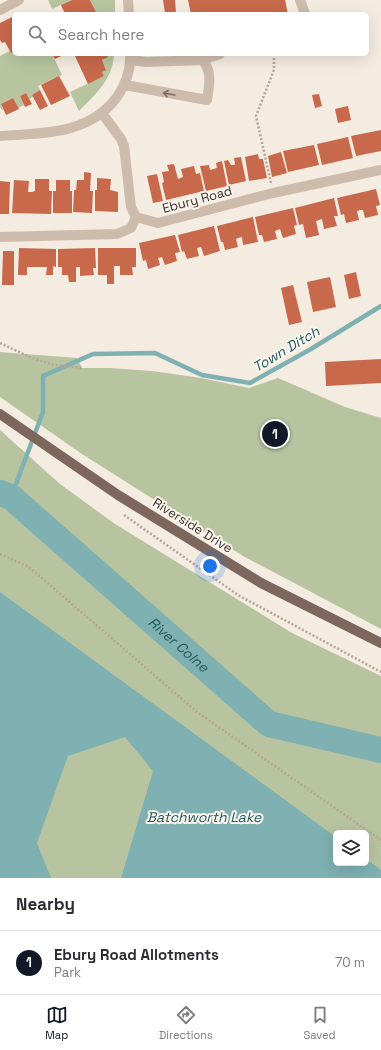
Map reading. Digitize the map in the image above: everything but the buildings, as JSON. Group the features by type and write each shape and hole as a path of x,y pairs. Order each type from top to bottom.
{"main road":[{"name":"Riverside Drive","path":"0,414 118,495 261,583 381,643"}],"street":[{"path":"0,10 19,0"},
{"path":"128,0 129,12"},
{"path":"300,0 304,12"},
{"path":"0,136 67,129 83,125 102,113 125,85 130,57 146,62 202,60 214,56"},
{"path":"125,85 208,100 209,72 207,65 202,60"},
{"path":"0,237 117,234 131,228 136,218 131,206 124,146 121,139 102,113"},
{"name":"Ebury Road","path":"136,218 158,223 273,193 381,170"}],"path":[{"path":"273,193 256,116 274,70 274,56"},
{"path":"0,343 32,358 54,365 82,368"},
{"path":"123,514 238,595 381,672"},
{"path":"0,554 28,567 197,712 381,840"}],"green space":[{"path":"48,0 72,0 52,9"},
{"path":"90,0 115,0 115,12 96,12"},
{"path":"10,51 12,53 12,56 53,56 62,75 38,86 40,90 29,99 26,93 20,96 24,105 18,108 13,98 1,104 2,110 0,107 0,56"},
{"path":"114,56 113,63 107,79 79,111 70,92 104,76 102,72 106,69 102,60 107,57"},
{"path":"0,352 77,358 82,368 152,371 201,378 249,388 278,378 345,407 381,418 381,629 243,556 82,454 0,397"},
{"path":"0,430 60,484 115,524 292,633 381,676 381,878 0,878"}],"water":[{"name":"Batchworth Lake","path":"0,592 333,835 333,866 369,866 369,861 381,870 381,878 121,878 153,771 125,737 68,756 37,843 51,878 0,878"}],"waterway":[{"name":"Town Ditch","path":"11,497 43,412 43,376 93,354 155,353 202,375 250,383 311,349 381,306"},
{"name":"River Colne","path":"0,493 11,497 269,724 381,750"}],"place":[{"name":"Ebury Road Allotments","path":"275,434"}]}
